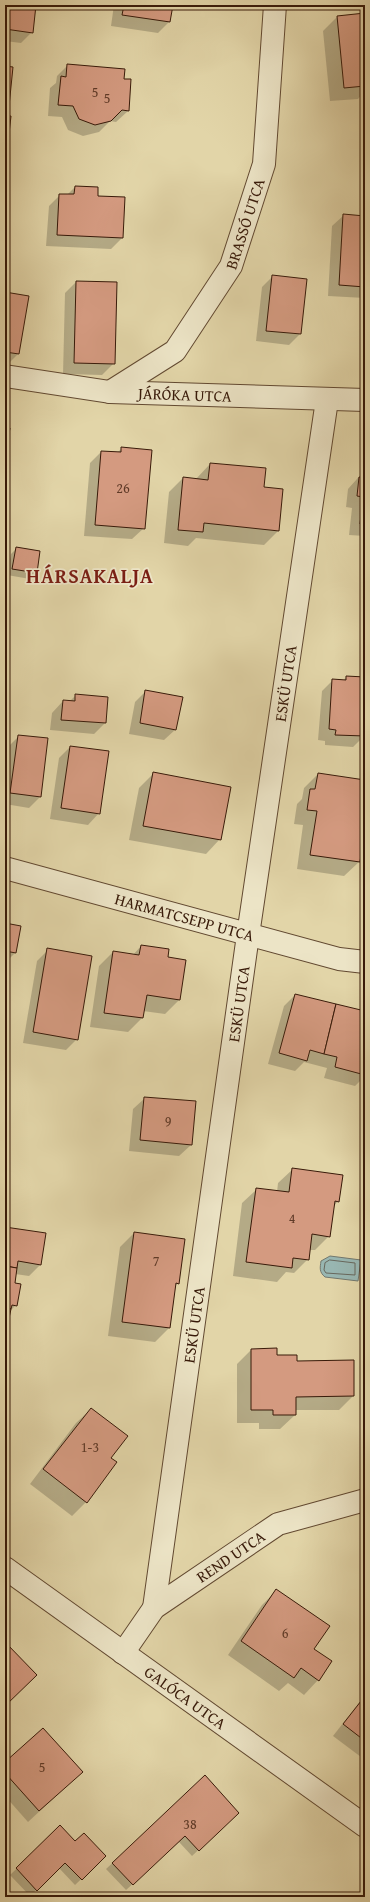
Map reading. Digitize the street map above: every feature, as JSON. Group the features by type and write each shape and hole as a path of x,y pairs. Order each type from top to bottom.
{"street":[{"name":"BRASSÓ UTCA","path":"110,392 175,351 231,266 264,164 275,5"},
{"name":"JÁRÓKA UTCA","path":"5,376 110,392 365,400"},
{"name":"ESKÜ UTCA","path":"154,1608 248,935 327,400"},
{"name":"HARMATCSEPP UTCA","path":"5,868 339,959 365,962"},
{"name":"REND UTCA","path":"123,1653 154,1608 278,1524 365,1500"},
{"name":"GALÓCA UTCA","path":"5,1568 365,1826"}],"water":[{"path":"330,1256 361,1260 358,1281 325,1277 320,1270 321,1261"}],"building":[{"path":"5,5 36,5 33,33 5,29"},
{"path":"124,5 173,5 170,22 122,15"},
{"path":"365,13 365,86 344,88 337,16"},
{"path":"67,64 125,69 124,79 131,79 129,111 122,110 111,121 95,125 79,119 73,106 58,105 61,76 66,77"},
{"path":"5,66 13,67 8,116 11,116 7,151 5,150"},
{"path":"75,186 98,187 98,196 125,197 123,238 57,235 59,194 74,194"},
{"path":"343,214 365,216 365,287 339,285"},
{"path":"272,275 307,279 301,334 266,331"},
{"path":"76,281 117,282 115,364 74,363"},
{"path":"5,292 29,296 19,354 5,352"},
{"path":"5,427 10,428 5,457"},
{"path":"121,447 152,450 145,529 95,525 101,451 121,452"},
{"path":"210,463 266,468 264,487 283,489 279,531 204,523 203,532 178,530 183,477 208,480"},
{"path":"359,477 365,478 365,524 360,524 363,497 357,496"},
{"path":"16,547 40,551 37,573 12,569"},
{"path":"346,676 365,677 365,736 335,735 336,730 329,729 332,679 346,680"},
{"path":"145,690 183,697 176,730 140,723"},
{"path":"75,694 108,697 106,723 61,720 63,700 75,701"},
{"path":"18,735 48,738 41,797 10,793"},
{"path":"70,746 109,751 100,814 61,808"},
{"path":"153,772 231,787 221,840 143,826"},
{"path":"318,773 365,780 365,826 360,862 310,855 317,811 307,810 310,789 315,789"},
{"path":"5,923 21,926 16,953 5,951"},
{"path":"141,945 169,949 168,957 186,960 180,1000 147,995 143,1018 104,1013 113,951 139,955"},
{"path":"47,948 92,956 78,1040 33,1032"},
{"path":"295,994 336,1004 324,1054 310,1050 307,1061 279,1053"},
{"path":"336,1004 365,1011 365,1075 335,1067 337,1057 324,1054"},
{"path":"144,1097 196,1101 192,1145 140,1140"},
{"path":"292,1168 343,1175 339,1202 335,1201 330,1237 312,1234 309,1260 293,1258 292,1268 246,1262 256,1188 289,1192"},
{"path":"5,1227 46,1233 41,1265 18,1261 17,1268 5,1266"},
{"path":"134,1232 185,1239 179,1284 176,1283 170,1328 122,1322"},
{"path":"5,1266 17,1268 15,1283 21,1284 17,1306 12,1305 11,1309 5,1308"},
{"path":"5,1308 11,1309 5,1337"},
{"path":"277,1348 277,1355 297,1355 297,1361 354,1360 354,1396 296,1397 296,1415 273,1415 273,1410 251,1410 251,1349"},
{"path":"91,1408 128,1436 111,1458 117,1462 87,1503 43,1469"},
{"path":"276,1589 330,1626 314,1649 332,1661 319,1681 301,1668 294,1678 241,1641"},
{"path":"5,1642 37,1675 5,1706"},
{"path":"365,1696 365,1741 343,1724"},
{"path":"43,1728 83,1772 39,1811 5,1773 5,1762"},
{"path":"205,1775 239,1813 199,1851 185,1836 133,1885 112,1863"},
{"path":"60,1825 75,1841 84,1833 106,1856 82,1880 65,1863 37,1891 16,1868"}],"district":[{"name":"HÁRSAKALJA","path":"90,576"}]}
